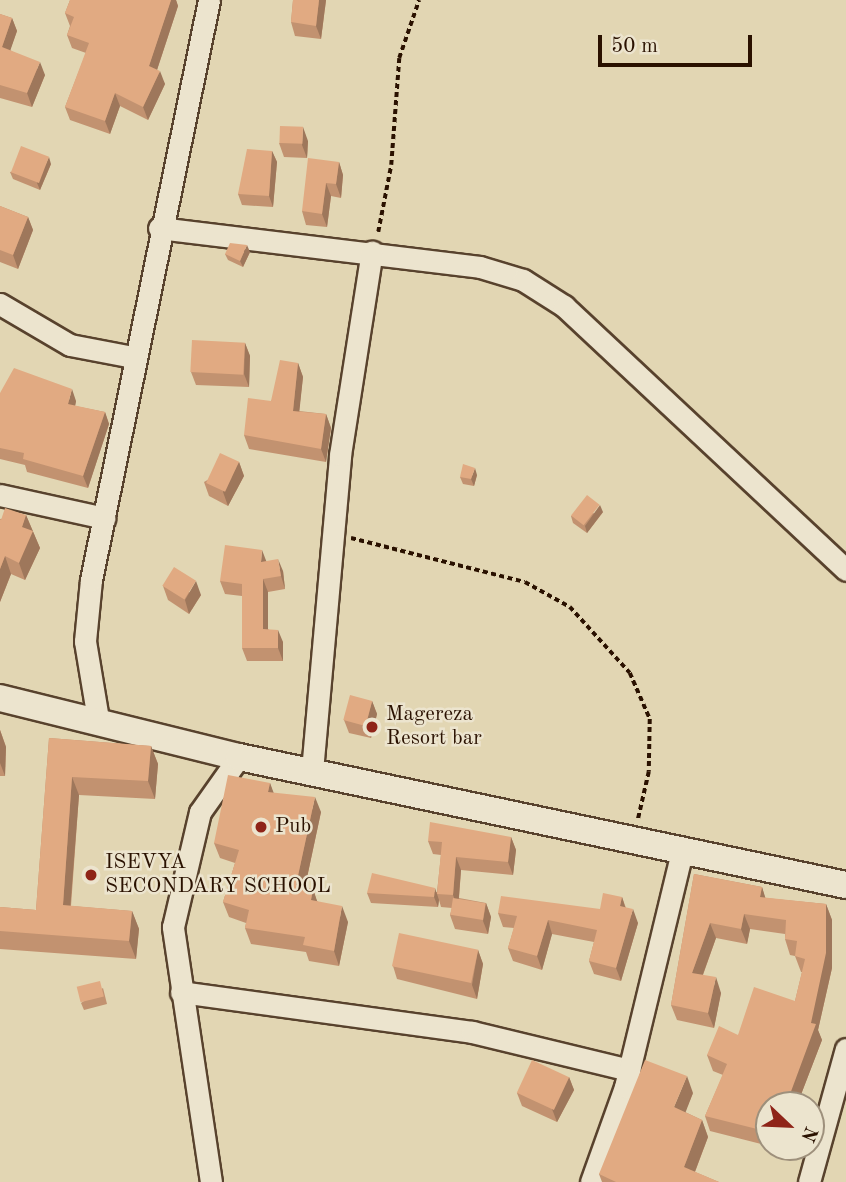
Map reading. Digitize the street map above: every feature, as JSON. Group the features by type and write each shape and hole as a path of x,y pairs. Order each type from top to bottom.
{"street":[{"path":"98,719 85,641 133,357 209,0"},
{"path":"159,228 374,252 501,271 545,292 846,570"},
{"path":"312,771 332,533 374,252"},
{"path":"0,304 70,345 133,357"},
{"path":"0,495 105,517"},
{"path":"0,698 98,719 239,757 683,848 846,886"},
{"path":"211,1182 173,946 176,908 200,812 239,757"},
{"path":"591,1182 629,1070 683,848"},
{"path":"181,992 472,1032 629,1070"},
{"path":"809,1182 846,1049"}],"path":[{"path":"374,252 391,165 399,58 419,0"},
{"path":"332,533 525,582 570,607 630,673 650,719 649,772 634,839"}],"building":[{"path":"70,0 171,0 149,66 160,71 143,107 115,93 105,121 65,107 89,43 67,35 74,17 65,13"},
{"path":"293,0 319,0 316,26 291,22"},
{"path":"0,14 12,18 2,47 40,62 27,93 0,85"},
{"path":"280,126 303,127 302,144 279,143"},
{"path":"21,146 49,157 39,183 11,172"},
{"path":"247,149 272,151 269,196 238,194"},
{"path":"308,158 339,162 336,184 326,183 322,214 302,211"},
{"path":"0,206 28,217 13,255 0,250"},
{"path":"230,243 247,245 240,261 225,254"},
{"path":"192,340 245,343 243,375 190,372"},
{"path":"280,360 298,363 293,411 326,414 321,449 244,435 248,398 271,401"},
{"path":"14,368 72,389 68,404 105,412 83,476 23,459 24,453 0,448 0,393"},
{"path":"220,453 239,462 225,492 206,483"},
{"path":"463,464 475,468 471,479 460,477"},
{"path":"587,495 600,505 584,525 571,515"},
{"path":"5,508 26,515 22,527 33,531 19,563 5,556 0,569 0,519"},
{"path":"225,545 262,550 261,562 278,559 281,576 263,579 263,629 278,630 278,648 242,648 242,584 220,581"},
{"path":"174,567 196,581 184,599 162,586"},
{"path":"350,695 372,701 365,726 343,720"},
{"path":"49,738 151,746 148,781 72,777 63,905 132,911 129,941 0,931 0,907 36,910"},
{"path":"228,775 270,783 268,792 315,797 296,885 313,889 311,900 342,906 334,951 303,945 305,937 245,928 249,910 223,902 239,850 214,843"},
{"path":"430,822 511,837 508,862 456,857 453,895 437,894 442,842 428,841"},
{"path":"372,873 435,888 434,897 367,893"},
{"path":"694,874 762,887 760,897 826,904 826,953 811,1023 816,1024 791,1091 755,1091 755,1128 705,1116 727,1064 707,1055 719,1026 738,1035 754,987 795,1001 805,959 795,956 797,941 785,939 786,920 744,914 741,929 710,923 692,973 716,977 708,1013 671,1005"},
{"path":"603,893 622,897 620,906 633,909 616,968 589,961 597,930 548,920 537,956 508,948 517,916 498,913 501,896 600,909"},
{"path":"453,898 486,903 483,920 450,915"},
{"path":"399,933 478,950 471,983 392,966"},
{"path":"100,981 104,997 81,1002 77,987"},
{"path":"532,1060 569,1077 554,1110 517,1093"},
{"path":"645,1060 687,1076 674,1107 702,1120 684,1167 719,1182 616,1182 599,1174"}],"place":[{"name":"Magereza Resort bar","path":"372,727"},
{"name":"Pub","path":"261,827"},
{"name":"ISEVYA SECONDARY SCHOOL","path":"91,875"}]}
